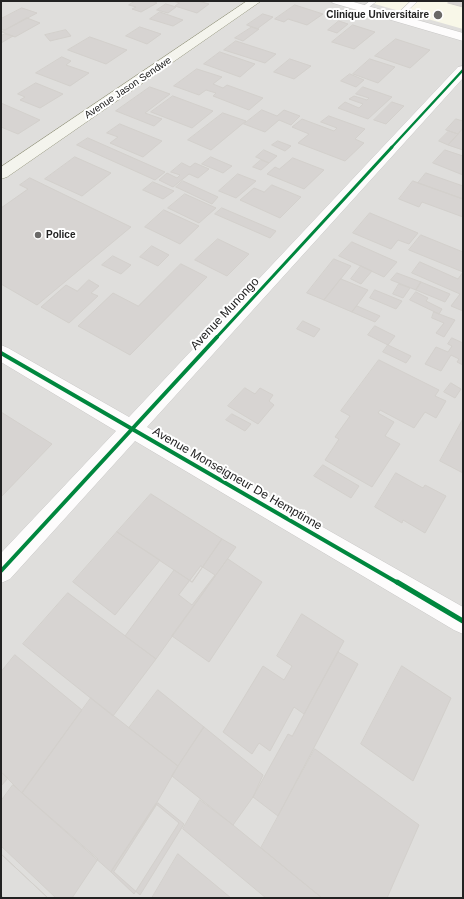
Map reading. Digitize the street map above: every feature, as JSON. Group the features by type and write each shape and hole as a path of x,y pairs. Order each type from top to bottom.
{"street":[{"name":"Avenue Jason Sendwe","path":"1,174 255,1"},
{"path":"336,1 463,37"},
{"name":"Avenue Munongo","path":"1,571 463,70"},
{"name":"Avenue Monseigneur De Hemptinne","path":"1,353 463,621"}],"lane":[{"path":"363,9 374,1"},
{"path":"396,18 416,1"}],"shaded area":[{"path":"1,1 463,1 463,898 1,898"},
{"name":"Clinique Universitaire","path":"364,1 463,1 463,29"}],"building":[{"path":"135,1 152,1 157,3 141,12 132,9 136,7 129,5"},
{"path":"173,1 198,1 209,4 197,13 175,6 179,3"},
{"path":"450,1 463,1 463,7 448,3"},
{"path":"166,4 176,7 168,13 157,10"},
{"path":"295,5 323,14 307,25 288,19 284,22 275,19"},
{"path":"22,8 37,13 5,30 1,29 1,19"},
{"path":"160,12 183,20 173,26 150,19"},
{"path":"263,14 273,17 257,29 247,25"},
{"path":"27,18 40,23 15,37 2,32"},
{"path":"339,21 348,24 337,33 328,30"},
{"path":"353,25 375,32 354,49 332,42"},
{"path":"140,27 161,34 147,44 126,36"},
{"path":"252,27 259,29 243,41 235,38"},
{"path":"66,30 71,36 50,41 45,35"},
{"path":"5,34 13,36 1,43 1,36"},
{"path":"90,37 127,50 106,64 68,50"},
{"path":"396,39 430,50 410,68 375,56"},
{"path":"236,41 276,54 265,63 224,50"},
{"path":"220,52 255,64 240,77 204,64"},
{"path":"62,57 71,61 66,65 89,73 70,86 36,73"},
{"path":"290,59 311,66 294,79 274,72"},
{"path":"370,59 395,67 378,83 353,74"},
{"path":"197,69 222,77 213,84 223,88 227,85 263,98 249,110 213,96 216,93 206,90 199,95 174,86"},
{"path":"350,74 364,80 356,87 341,81"},
{"path":"36,83 63,94 40,108 20,100 25,97 18,94"},
{"path":"150,87 170,94 145,113 162,119 154,126 116,111"},
{"path":"363,87 392,97 368,119 338,108 345,102 359,108 363,104 349,99 354,96 367,100 369,98 356,94"},
{"path":"173,96 213,111 192,128 151,112"},
{"path":"392,102 404,106 386,124 374,120"},
{"path":"1,103 40,120 18,134 1,127"},
{"path":"262,110 277,116 284,110 300,116 291,125 279,120 265,132 244,124"},
{"path":"223,113 246,121 211,150 188,140"},
{"path":"329,116 365,129 355,139 364,143 345,161 298,143 309,134 292,127 302,119 334,131 337,128 321,122"},
{"path":"456,119 463,121 463,128 458,134 446,130"},
{"path":"120,124 162,141 143,157 110,143 118,137 107,133"},
{"path":"463,128 463,150 448,145 458,134"},
{"path":"449,131 458,134 448,145 439,141"},
{"path":"88,138 165,172 155,180 77,145"},
{"path":"278,141 291,146 285,151 272,145"},
{"path":"264,150 277,156 269,163 256,157"},
{"path":"445,150 463,156 463,175 433,163"},
{"path":"75,157 111,173 82,196 45,179"},
{"path":"211,157 232,166 223,173 202,164"},
{"path":"293,158 324,170 304,189 267,174 275,167 279,169"},
{"path":"261,160 269,163 261,170 253,167"},
{"path":"182,163 190,167 195,163 209,169 198,178 189,174 173,187 159,180 167,173 177,178 180,175 171,172"},
{"path":"426,173 463,186 463,199 418,183"},
{"path":"238,174 256,181 236,198 219,191"},
{"path":"30,178 131,227 37,305 1,284 1,208 28,189 20,185"},
{"path":"183,181 218,197 212,204 176,187"},
{"path":"413,181 463,199 463,217 422,202 419,207 399,199"},
{"path":"153,182 174,191 163,199 143,190"},
{"path":"272,185 301,197 280,218 240,200 254,188 264,192"},
{"path":"185,194 216,208 199,223 168,208"},
{"path":"222,208 276,231 270,238 215,214"},
{"path":"164,210 199,226 180,244 145,227"},
{"path":"370,213 418,233 409,244 398,240 391,249 353,233"},
{"path":"421,235 463,252 463,272 409,250"},
{"path":"218,239 249,254 227,276 195,260"},
{"path":"352,242 397,262 384,277 339,256"},
{"path":"152,246 169,255 158,266 140,257"},
{"path":"113,256 131,265 121,274 102,265"},
{"path":"334,259 351,266 324,300 307,293"},
{"path":"420,262 458,279 463,272 463,311 451,306 460,294 412,273"},
{"path":"181,264 207,277 130,355 78,326 113,293 138,306"},
{"path":"361,266 372,271 361,284 351,279"},
{"path":"397,273 421,282 416,290 391,280"},
{"path":"341,279 368,290 352,312 324,300"},
{"path":"89,280 99,286 91,293 98,296 69,323 41,307 66,285 77,291"},
{"path":"421,282 450,294 445,302 416,290"},
{"path":"399,284 410,288 403,298 393,294"},
{"path":"375,290 402,301 396,309 370,298"},
{"path":"416,292 428,298 426,301 442,309 439,314 410,300"},
{"path":"357,306 380,316 375,322 352,312"},
{"path":"434,312 455,320 444,337 436,333 444,323 432,318"},
{"path":"303,321 320,329 314,337 297,329"},
{"path":"375,326 395,336 388,345 368,335"},
{"path":"452,338 463,343 463,365 457,362 459,359 451,355 441,371 425,364 436,347 448,352 452,346 448,344"},
{"path":"388,345 411,356 406,363 383,352"},
{"path":"379,360 439,390 435,396 446,401 436,418 425,412 414,428 380,410 378,413 394,422 385,436 400,444 372,487 325,460 339,439 335,437 350,416 341,411"},
{"path":"451,383 461,389 455,398 444,392"},
{"path":"245,388 255,394 260,388 273,395 269,401 274,405 258,424 228,406"},
{"path":"1,412 52,444 1,497"},
{"path":"232,414 251,424 245,431 226,420"},
{"path":"463,419 463,473 440,461"},
{"path":"323,465 359,486 351,498 314,476"},
{"path":"396,473 423,488 425,485 446,496 425,533 403,520 402,523 375,507"},
{"path":"151,494 222,539 192,582 117,532"},
{"path":"117,532 160,560 115,615 73,582"},
{"path":"222,539 236,547 156,659 125,636 174,570 192,582"},
{"path":"228,559 262,582 209,662 172,636"},
{"path":"201,566 215,575 192,605 179,595"},
{"path":"68,593 156,659 113,716 23,644"},
{"path":"302,614 344,641 304,714 294,707 270,751 259,743 252,754 223,732 263,666 284,680 292,666 277,656"},
{"path":"338,652 358,664 278,816 253,797 288,734 292,736"},
{"path":"15,655 82,710 22,793 1,772 1,672"},
{"path":"402,666 451,698 413,781 361,744"},
{"path":"158,690 204,727 178,766 129,728"},
{"path":"91,698 178,766 156,804 111,872 22,793"},
{"path":"204,727 263,775 253,797 233,825 172,776"},
{"path":"315,749 419,825 387,898 322,898 261,848"},
{"path":"1,772 8,778 1,786"},
{"path":"13,785 98,859 72,898 48,898 1,854 1,801"},
{"path":"200,800 322,898 266,898 183,829"},
{"path":"158,803 184,824 140,895 114,872"},
{"path":"156,804 179,823 134,894 111,872"},
{"path":"1,846 56,898 4,898 1,895"},
{"path":"1,854 48,898 3,898 1,896"},
{"path":"178,854 231,898 152,898"}],"cycle path":[{"path":"1,571 463,70"},
{"path":"1,353 463,621"}],"place":[{"name":"Clinique Universitaire","path":"438,15"},
{"name":"Police","path":"38,235"}]}
